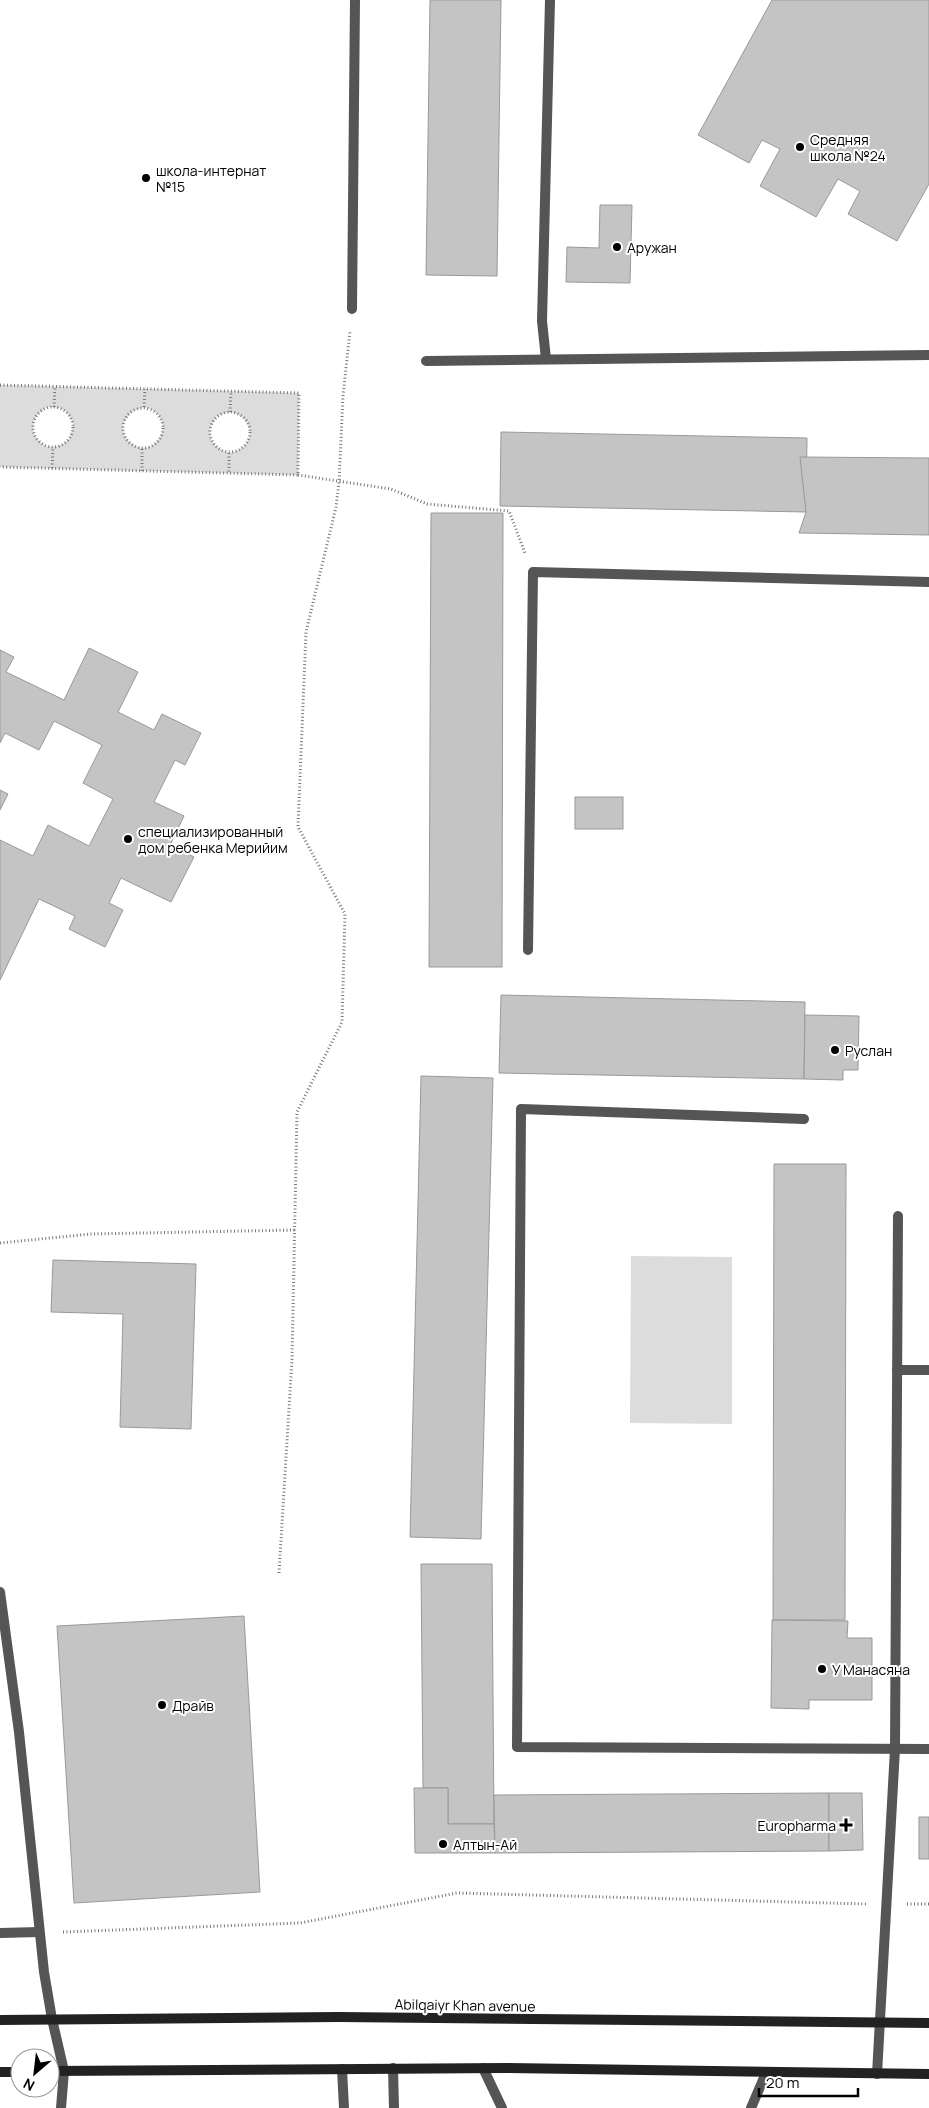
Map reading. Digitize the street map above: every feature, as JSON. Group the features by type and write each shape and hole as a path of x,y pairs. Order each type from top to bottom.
{"main road":[{"name":"Abilqaiyr Khan avenue","path":"0,2020 339,2017 929,2023"},
{"path":"60,2071 484,2068 929,2074"}],"street":[{"path":"352,309 355,0"},
{"path":"546,360 542,321 550,0"},
{"path":"426,361 929,355"},
{"path":"528,950 533,572 929,582"},
{"path":"804,1119 520,1109 517,1747 929,1749"},
{"path":"877,2074 895,1748 898,1216"},
{"path":"897,1370 929,1370"},
{"path":"0,1592 19,1732 39,1932 52,2019 64,2071 61,2108"},
{"path":"0,1933 39,1932"},
{"path":"393,2068 394,2108"},
{"path":"484,2068 502,2108"},
{"path":"342,2069 344,2108"},
{"path":"751,2108 766,2073"}],"path":[{"path":"279,1573 292,1360 297,1112 342,1022 345,914 298,827 306,632 336,507 343,396 352,309"},
{"path":"0,385 299,393 298,475"},
{"path":"54,407 55,386"},
{"path":"144,408 145,389"},
{"path":"230,412 231,391"},
{"path":"48,407 54,407 67,412 74,424 70,438 66,443 53,447 46,446 36,439 33,426 37,414 48,407"},
{"path":"144,408 160,416 163,428 159,440 154,445 142,448 129,443 125,437 123,424 130,412 144,408"},
{"path":"230,412 242,416 250,433 246,445 229,453 216,447 210,435 210,428 217,416 230,412"},
{"path":"52,468 53,447"},
{"path":"142,448 142,471"},
{"path":"229,453 230,473"},
{"path":"0,467 298,475 391,489 427,504 509,511 533,572"},
{"path":"0,1243 91,1234 295,1230"},
{"path":"39,1932 300,1922 457,1893 929,1904"}],"shaded area":[{"path":"0,385 299,393 298,475 0,467","holes":["48,407 57,407 64,410 73,424 70,438 61,445 52,447 44,445 37,439 34,431 34,423 38,414","144,407 155,412 161,419 163,427 161,435 149,447 141,448 132,444 126,438 123,424 131,412","230,412 239,415 245,420 250,433 244,446 229,453 214,444 210,428 217,416"]},
{"path":"631,1256 732,1257 732,1424 630,1423"}],"building":[{"path":"430,0 501,0 497,276 426,275"},
{"path":"772,0 929,0 929,184 897,241 848,214 860,191 838,179 816,217 760,186 780,149 762,140 749,163 698,135"},
{"path":"600,205 632,205 630,283 566,282 567,247 599,248"},
{"path":"501,432 807,438 806,512 500,506"},
{"path":"800,457 929,458 929,535 799,533 806,512"},
{"path":"431,513 503,513 502,967 429,967"},
{"path":"89,648 138,672 118,712 154,730 162,714 201,733 185,765 175,760 154,802 184,816 170,845 194,857 171,902 121,878 109,903 123,910 105,947 69,929 75,916 39,899 0,980 0,840 33,856 48,825 89,846 113,799 83,783 102,745 54,721 39,750 5,733 0,743 0,650 14,657 6,672 64,700"},
{"path":"0,790 8,794 0,810"},
{"path":"575,797 623,797 623,829 575,829"},
{"path":"501,995 805,1002 804,1079 499,1073"},
{"path":"805,1015 859,1016 858,1070 843,1070 843,1080 804,1079"},
{"path":"421,1076 493,1078 481,1539 410,1537"},
{"path":"774,1164 846,1164 845,1620 773,1620"},
{"path":"53,1260 196,1264 191,1429 120,1427 123,1314 51,1312"},
{"path":"421,1564 492,1564 494,1824 448,1824 448,1788 423,1788"},
{"path":"244,1616 260,1892 74,1903 57,1626"},
{"name":"У Манасяна","path":"772,1620 848,1621 847,1638 872,1638 872,1700 809,1700 809,1709 771,1708"},
{"path":"414,1788 448,1788 448,1824 494,1824 495,1853 415,1853"},
{"path":"829,1793 829,1851 495,1853 494,1795"},
{"path":"829,1793 862,1793 863,1850 829,1851"},
{"path":"919,1817 929,1817 929,1859 919,1859"}],"place":[{"name":"Средняя школа №24","path":"800,147"},
{"name":"школа-интернат №15","path":"146,178"},
{"name":"Аружан","path":"617,247"},
{"name":"специализированный дом ребенка Мерийим","path":"128,839"},
{"name":"Руслан","path":"835,1050"},
{"name":"У Манасяна","path":"822,1669"},
{"name":"Драйв","path":"162,1705"},
{"name":"Europharma","path":"846,1825"},
{"name":"Алтын-Ай","path":"443,1844"}]}
